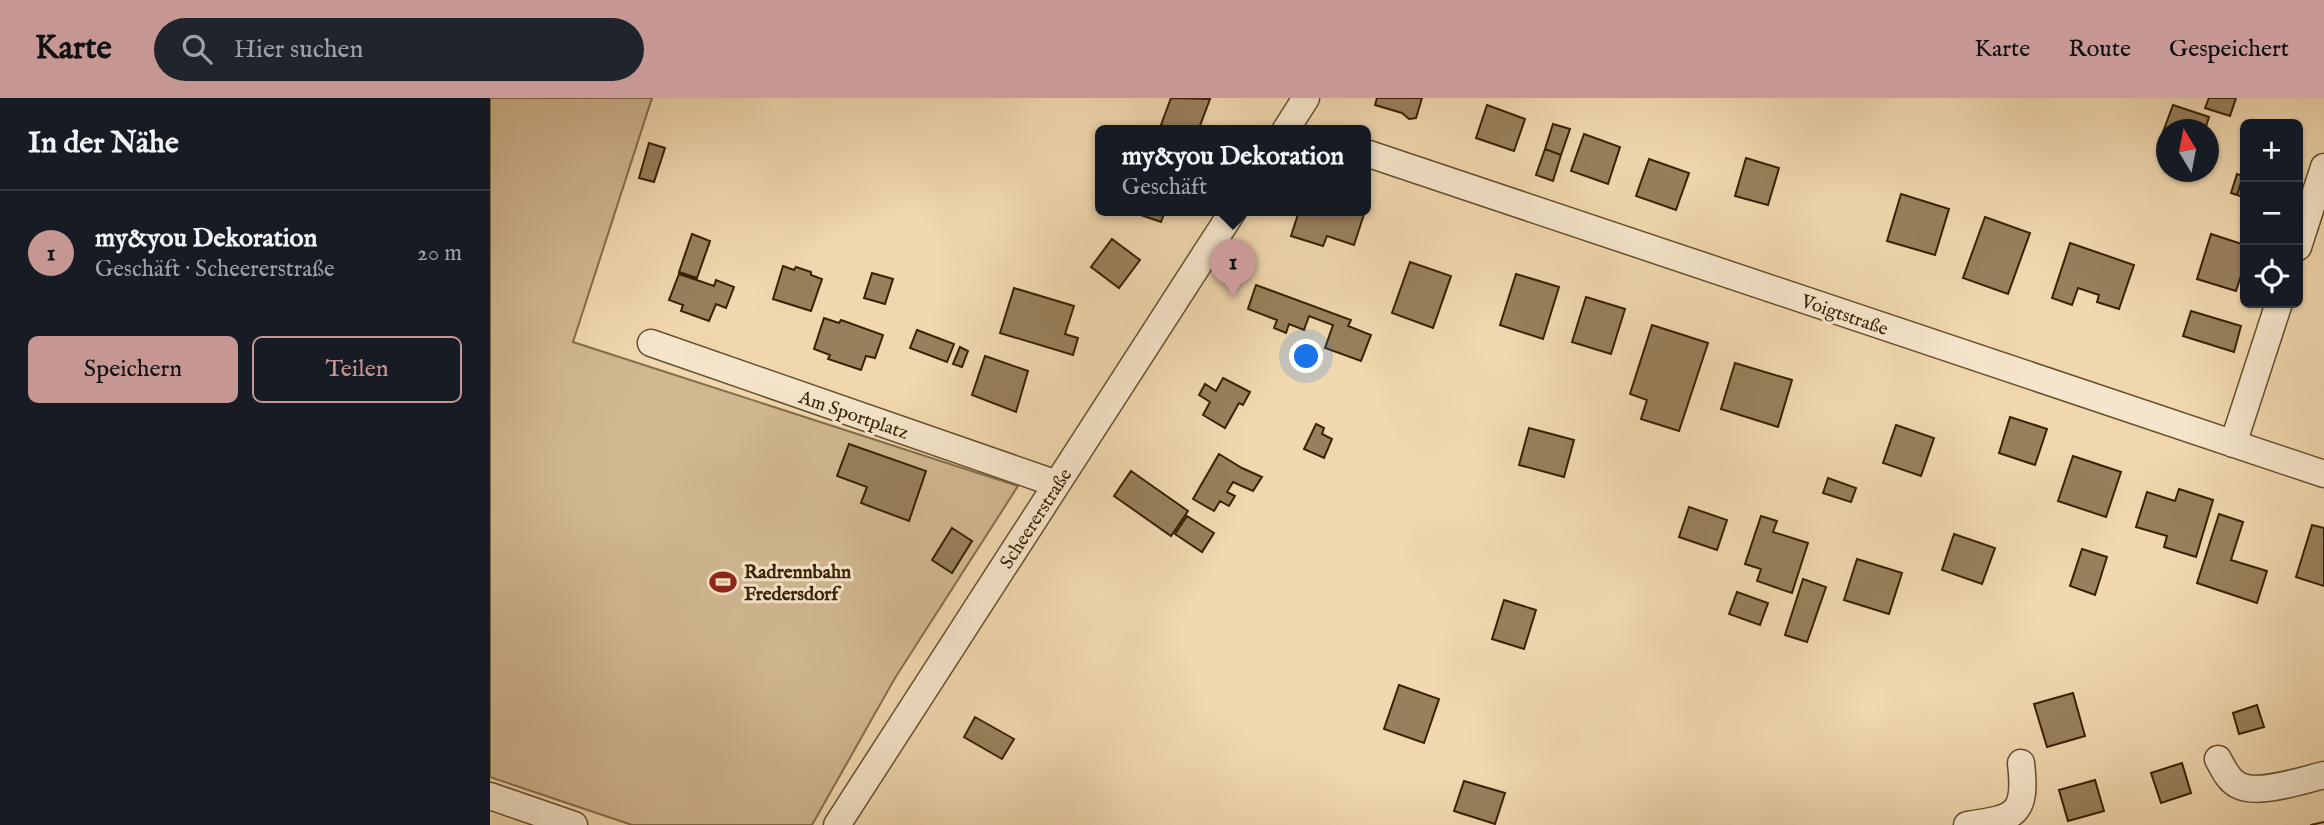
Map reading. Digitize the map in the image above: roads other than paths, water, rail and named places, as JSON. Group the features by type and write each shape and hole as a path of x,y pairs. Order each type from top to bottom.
{"street":[{"name":"Voigtstraße","path":"1371,155 2324,474"},
{"path":"2299,245 2324,167"},
{"name":"Scheererstraße","path":"837,825 1230,216"},
{"path":"2233,444 2277,308"},
{"name":"Am Sportplatz","path":"652,343 1058,484"},
{"path":"2218,760 2226,774 2238,785 2256,790 2324,775"},
{"path":"1967,825 2004,820 2018,809 2024,790 2021,763"},
{"path":"490,796 574,825"}],"tram line":[{"path":"2311,825 2324,822"}],"place":[{"name":"my&you Dekoration","path":"1233,297"},
{"name":"Radrennbahn Fredersdorf","path":"723,582"}]}
